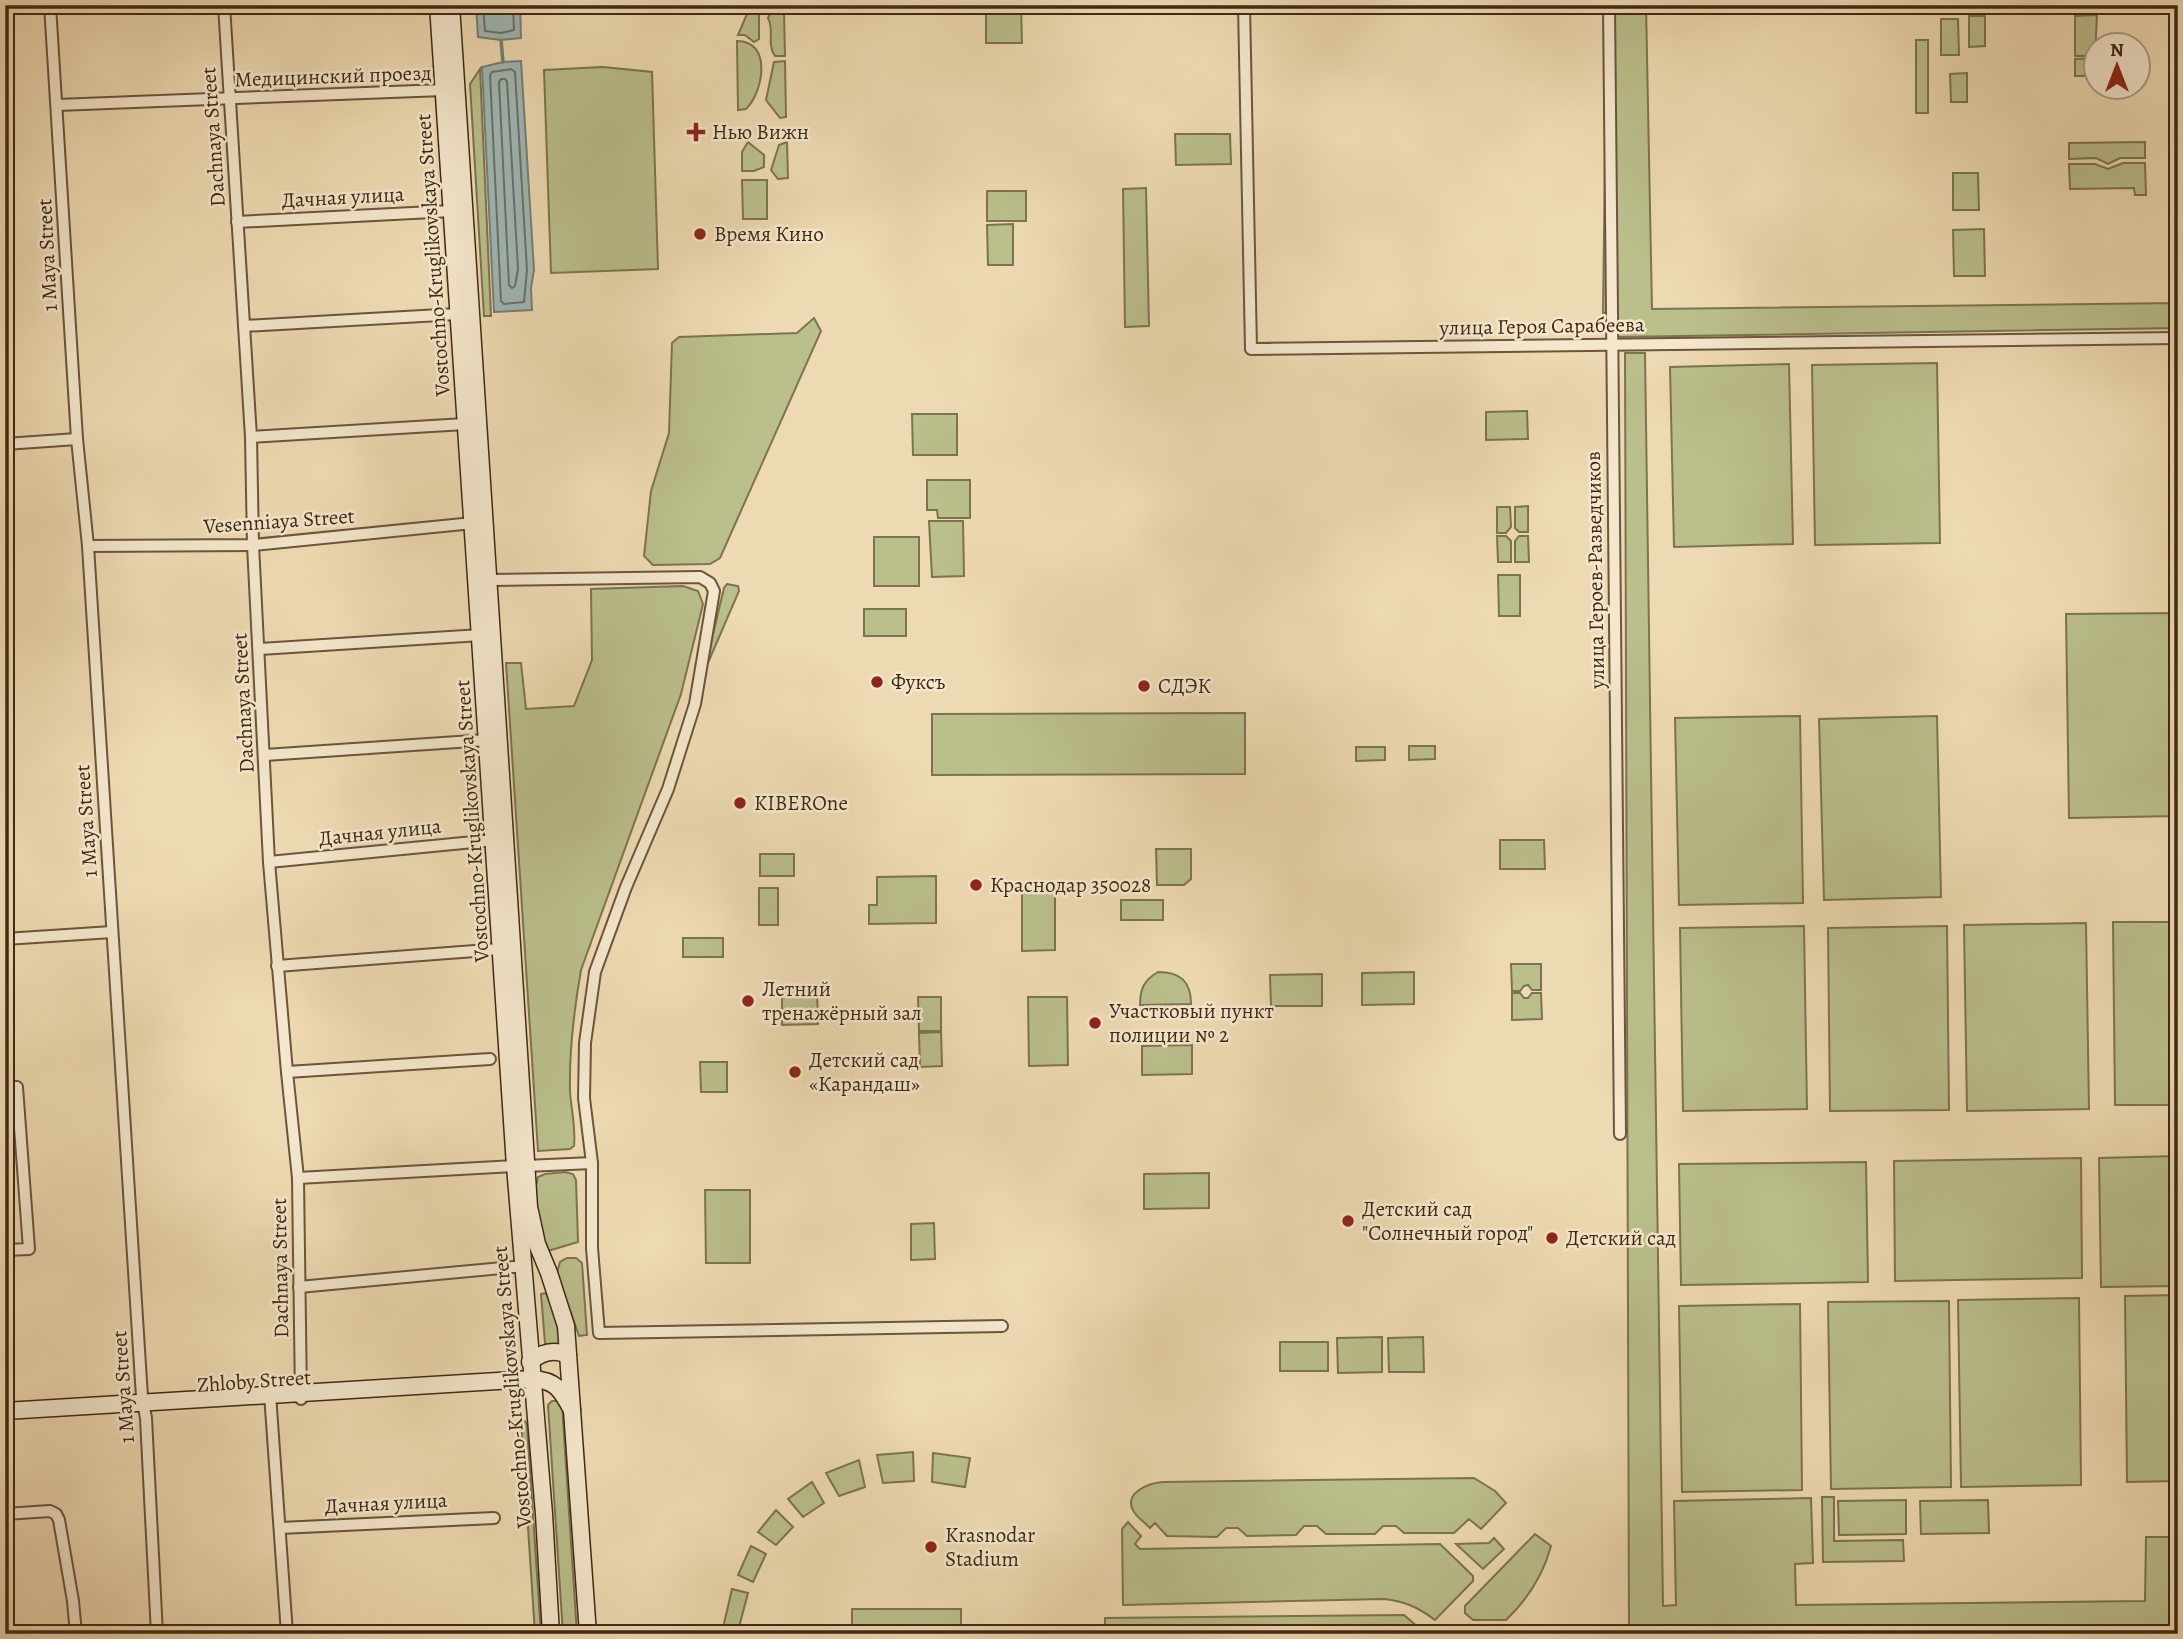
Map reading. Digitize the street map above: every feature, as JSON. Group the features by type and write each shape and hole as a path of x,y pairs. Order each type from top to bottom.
{"main road":[{"name":"Vostochno-Kruglikovskaya Street","path":"438,5 501,950 522,1161 533,1231 566,1326 587,1634"},
{"name":"Vostochno-Kruglikovskaya Street","path":"451,5 489,580 522,1161 524,1266 551,1634"},
{"path":"530,1362 540,1354 568,1355"},
{"name":"Zhloby Street","path":"5,1419 143,1405 532,1379 549,1381 561,1393 573,1412"},
{"name":"Zhloby Street","path":"301,1395 506,1388 521,1390 533,1404"},
{"path":"5,1412 143,1405"}],"street":[{"name":"1 Maya Street","path":"50,5 77,439 88,546 158,1634"},
{"name":"Dachnaya Street","path":"224,5 251,437 253,545 269,862 298,1178 301,1395"},
{"name":"улица Героя Сарабеева","path":"1244,5 1251,349 2178,338"},
{"name":"улица Героев-Разведчиков","path":"1609,5 1620,1134"},
{"name":"Медицинский проезд","path":"57,105 443,90"},
{"name":"Дачная улица","path":"237,222 452,211"},
{"path":"244,326 458,314"},
{"path":"251,437 466,424"},
{"path":"5,444 77,439"},
{"name":"Vesenniaya Street","path":"88,546 253,545 473,523"},
{"path":"489,580 700,577 710,583 713,591 695,704 668,789 626,887 595,972 585,1043 584,1098 592,1163 592,1248 598,1333 1002,1326"},
{"path":"260,649 481,635"},
{"path":"265,755 487,740"},
{"name":"Дачная улица","path":"269,862 494,840"},
{"path":"5,939 113,932"},
{"path":"277,966 501,950"},
{"path":"287,1072 490,1059"},
{"path":"5,1088 17,1087 29,1249 5,1250"},
{"path":"298,1178 522,1161 592,1163"},
{"path":"299,1287 524,1266"},
{"path":"270,1398 287,1634"},
{"path":"5,1514 50,1511 56,1514 73,1601 76,1634"},
{"name":"Дачная улица","path":"281,1528 494,1518"}],"green space":[{"path":"986,5 1021,5 1022,43 986,43"},
{"path":"1607,5 1646,5 1652,309 2178,303 2178,328 1617,337 1616,313 1603,313"},
{"path":"750,7 759,12 759,39 754,42 745,35 738,35"},
{"path":"773,7 784,12 785,56 775,56 772,51 768,18"},
{"path":"2097,15 2096,32 2082,32 2082,56 2075,56 2075,16"},
{"path":"1969,16 1985,16 1985,46 1969,47"},
{"path":"1941,19 1958,19 1959,55 1941,55"},
{"path":"1916,40 1928,40 1928,113 1916,113"},
{"path":"737,41 748,43 756,49 761,69 757,92 752,101 746,109 738,110"},
{"path":"2075,59 2082,59 2082,76 2075,76"},
{"path":"785,61 786,117 780,118 766,100 774,62"},
{"path":"603,67 652,72 658,269 551,273 544,70"},
{"path":"480,69 491,316 484,316 470,84"},
{"path":"1967,73 1967,102 1951,102 1950,74"},
{"path":"1175,134 1230,134 1231,164 1176,165"},
{"path":"748,142 764,155 764,167 754,171 742,171 742,152"},
{"path":"787,142 788,178 778,179 771,170 779,145"},
{"path":"2145,142 2145,158 2120,158 2108,164 2096,158 2069,159 2069,143"},
{"path":"2123,163 2145,163 2146,195 2135,195 2134,188 2070,189 2069,164 2095,164 2108,169"},
{"path":"1953,173 1978,173 1979,210 1953,210"},
{"path":"742,180 767,180 767,219 743,219"},
{"path":"1146,188 1149,326 1125,327 1123,189"},
{"path":"987,191 1026,191 1026,221 987,221"},
{"path":"1013,224 1013,265 988,265 987,225"},
{"path":"1984,229 1985,276 1954,276 1953,230"},
{"path":"814,318 821,331 720,558 710,564 653,565 644,556 651,491 669,433 672,343 679,337 797,333"},
{"path":"1625,353 1645,353 1663,1606 1676,1605 1674,1501 1811,1498 1813,1563 1795,1564 1796,1605 2145,1601 2146,1537 2178,1537 2178,1634 1629,1634"},
{"path":"1937,363 1940,543 1815,545 1812,365"},
{"path":"1789,364 1793,544 1674,547 1670,367"},
{"path":"1527,411 1528,439 1486,440 1486,412"},
{"path":"912,414 957,414 957,455 913,455"},
{"path":"927,480 970,480 970,518 938,518 937,510 927,510"},
{"path":"1528,506 1528,532 1519,532 1515,528 1515,507"},
{"path":"1497,507 1510,507 1511,527 1506,533 1497,533"},
{"path":"929,521 963,521 964,576 932,577"},
{"path":"1497,536 1506,536 1511,541 1511,562 1498,562"},
{"path":"1519,536 1528,536 1529,562 1515,562 1515,541"},
{"path":"874,537 919,537 919,586 874,586"},
{"path":"1498,575 1520,575 1520,616 1499,616"},
{"path":"727,584 738,586 739,591 704,672 724,588"},
{"path":"683,586 698,591 703,604 681,694 581,970 570,1060 574,1146 570,1149 538,1151 506,663 521,663 526,709 574,706 592,660 591,589"},
{"path":"864,609 906,609 906,636 864,636"},
{"path":"2178,613 2178,816 2069,818 2066,614"},
{"path":"1245,713 1245,774 932,775 932,714"},
{"path":"1800,716 1803,903 1679,905 1675,718"},
{"path":"1937,716 1941,897 1824,900 1819,719"},
{"path":"1409,746 1435,746 1435,759 1409,760"},
{"path":"1356,747 1385,747 1385,760 1356,761"},
{"path":"1500,840 1544,840 1545,869 1500,869"},
{"path":"1156,849 1191,849 1191,879 1184,885 1157,885"},
{"path":"760,854 794,854 794,876 760,876"},
{"path":"936,876 936,923 869,924 869,905 877,905 877,877"},
{"path":"759,888 778,888 778,925 759,925"},
{"path":"1055,889 1055,950 1022,951 1022,890"},
{"path":"1121,900 1163,900 1163,920 1121,920"},
{"path":"2113,922 2178,922 2178,1105 2115,1105"},
{"path":"2086,923 2089,1109 1967,1111 1964,925"},
{"path":"1804,926 1807,1109 1683,1111 1680,928"},
{"path":"1947,926 1949,1110 1830,1111 1828,928"},
{"path":"683,938 723,938 723,957 683,957"},
{"path":"1511,964 1541,964 1541,990 1532,990 1528,985 1520,991 1512,991"},
{"path":"1158,972 1183,979 1189,989 1191,1004 1140,1005 1144,986 1149,978"},
{"path":"1414,972 1414,1004 1362,1005 1362,973"},
{"path":"1322,974 1322,1006 1271,1006 1270,975"},
{"path":"817,989 818,1024 782,1025 782,990"},
{"path":"1512,993 1520,993 1524,998 1528,998 1532,993 1541,993 1542,1019 1512,1020"},
{"path":"918,997 941,997 941,1031 919,1031"},
{"path":"1028,997 1067,997 1068,1065 1029,1066"},
{"path":"941,1032 942,1066 920,1067 919,1033"},
{"path":"1192,1045 1192,1074 1142,1075 1142,1046"},
{"path":"700,1062 727,1062 727,1092 701,1092"},
{"path":"2178,1156 2178,1286 2101,1287 2099,1158"},
{"path":"2081,1158 2082,1278 1895,1281 1894,1161"},
{"path":"1866,1162 1868,1282 1681,1285 1679,1164"},
{"path":"565,1172 573,1174 576,1180 578,1242 548,1251 537,1214 536,1186 538,1177"},
{"path":"1209,1173 1209,1208 1144,1209 1144,1174"},
{"path":"705,1190 750,1190 750,1263 706,1263"},
{"path":"934,1223 935,1259 911,1260 911,1224"},
{"path":"567,1258 576,1258 582,1263 587,1335 579,1336 557,1273 560,1262"},
{"path":"546,1293 560,1326 562,1343 551,1348 545,1343 541,1294"},
{"path":"2178,1295 2178,1481 2127,1482 2125,1296"},
{"path":"2079,1298 2081,1485 1961,1487 1958,1300"},
{"path":"1949,1301 1951,1487 1831,1489 1828,1302"},
{"path":"1800,1304 1802,1490 1682,1492 1679,1306"},
{"path":"1382,1337 1382,1372 1338,1373 1337,1338"},
{"path":"1423,1337 1424,1372 1389,1372 1388,1338"},
{"path":"1280,1342 1328,1342 1328,1371 1280,1371"},
{"path":"552,1401 562,1404 577,1634 563,1634 548,1405"},
{"path":"521,1421 525,1421 527,1425 541,1634 535,1634"},
{"path":"913,1452 914,1481 883,1483 877,1455"},
{"path":"933,1453 970,1458 965,1487 932,1482"},
{"path":"859,1460 865,1487 839,1496 826,1473"},
{"path":"1474,1478 1495,1491 1506,1503 1481,1529 1469,1519 1454,1533 1404,1533 1396,1526 1383,1526 1375,1534 1326,1534 1317,1526 1304,1526 1296,1535 1247,1536 1238,1528 1226,1528 1217,1537 1167,1536 1155,1523 1150,1528 1131,1505 1134,1494 1139,1490 1163,1482"},
{"path":"812,1482 824,1503 803,1517 788,1499"},
{"path":"1822,1497 1834,1497 1834,1541 1903,1540 1904,1561 1823,1562"},
{"path":"1906,1500 1906,1534 1839,1535 1838,1501"},
{"path":"1988,1500 1989,1533 1921,1534 1920,1501"},
{"path":"776,1510 793,1527 776,1545 758,1532"},
{"path":"1128,1522 1141,1536 1135,1544 1140,1549 1440,1544 1473,1576 1473,1581 1435,1620 1399,1601 1384,1599 1123,1605 1122,1529"},
{"path":"1535,1534 1551,1546 1544,1567 1528,1595 1506,1620 1473,1620 1465,1613 1465,1606"},
{"path":"1494,1538 1504,1549 1483,1569 1456,1544 1489,1543"},
{"path":"751,1546 766,1554 753,1582 738,1575"},
{"path":"732,1589 748,1593 738,1631 723,1628"},
{"path":"852,1609 961,1609 961,1634 852,1634"},
{"path":"1404,1615 1426,1634 1105,1634 1105,1618"}],"water":[{"path":"476,5 520,5 521,38 501,40 478,37"},
{"path":"521,61 534,270 532,310 494,312 482,67"}],"waterway":[{"path":"501,40 503,62"}],"place":[{"name":"Нью Вижн","path":"696,132"},
{"name":"Время Кино","path":"700,234"},
{"name":"Фуксъ","path":"877,682"},
{"name":"СДЭК","path":"1144,686"},
{"name":"KIBEROne","path":"740,803"},
{"name":"Краснодар 350028","path":"976,885"},
{"name":"Летний тренажёрный зал","path":"748,1001"},
{"name":"Участковый пункт полиции № 2","path":"1095,1023"},
{"name":"Детский сад «Карандаш»","path":"795,1072"},
{"name":"Детский сад \"Солнечный город\"","path":"1348,1221"},
{"name":"Детский сад","path":"1552,1238"},
{"name":"Krasnodar Stadium","path":"931,1547"}]}
